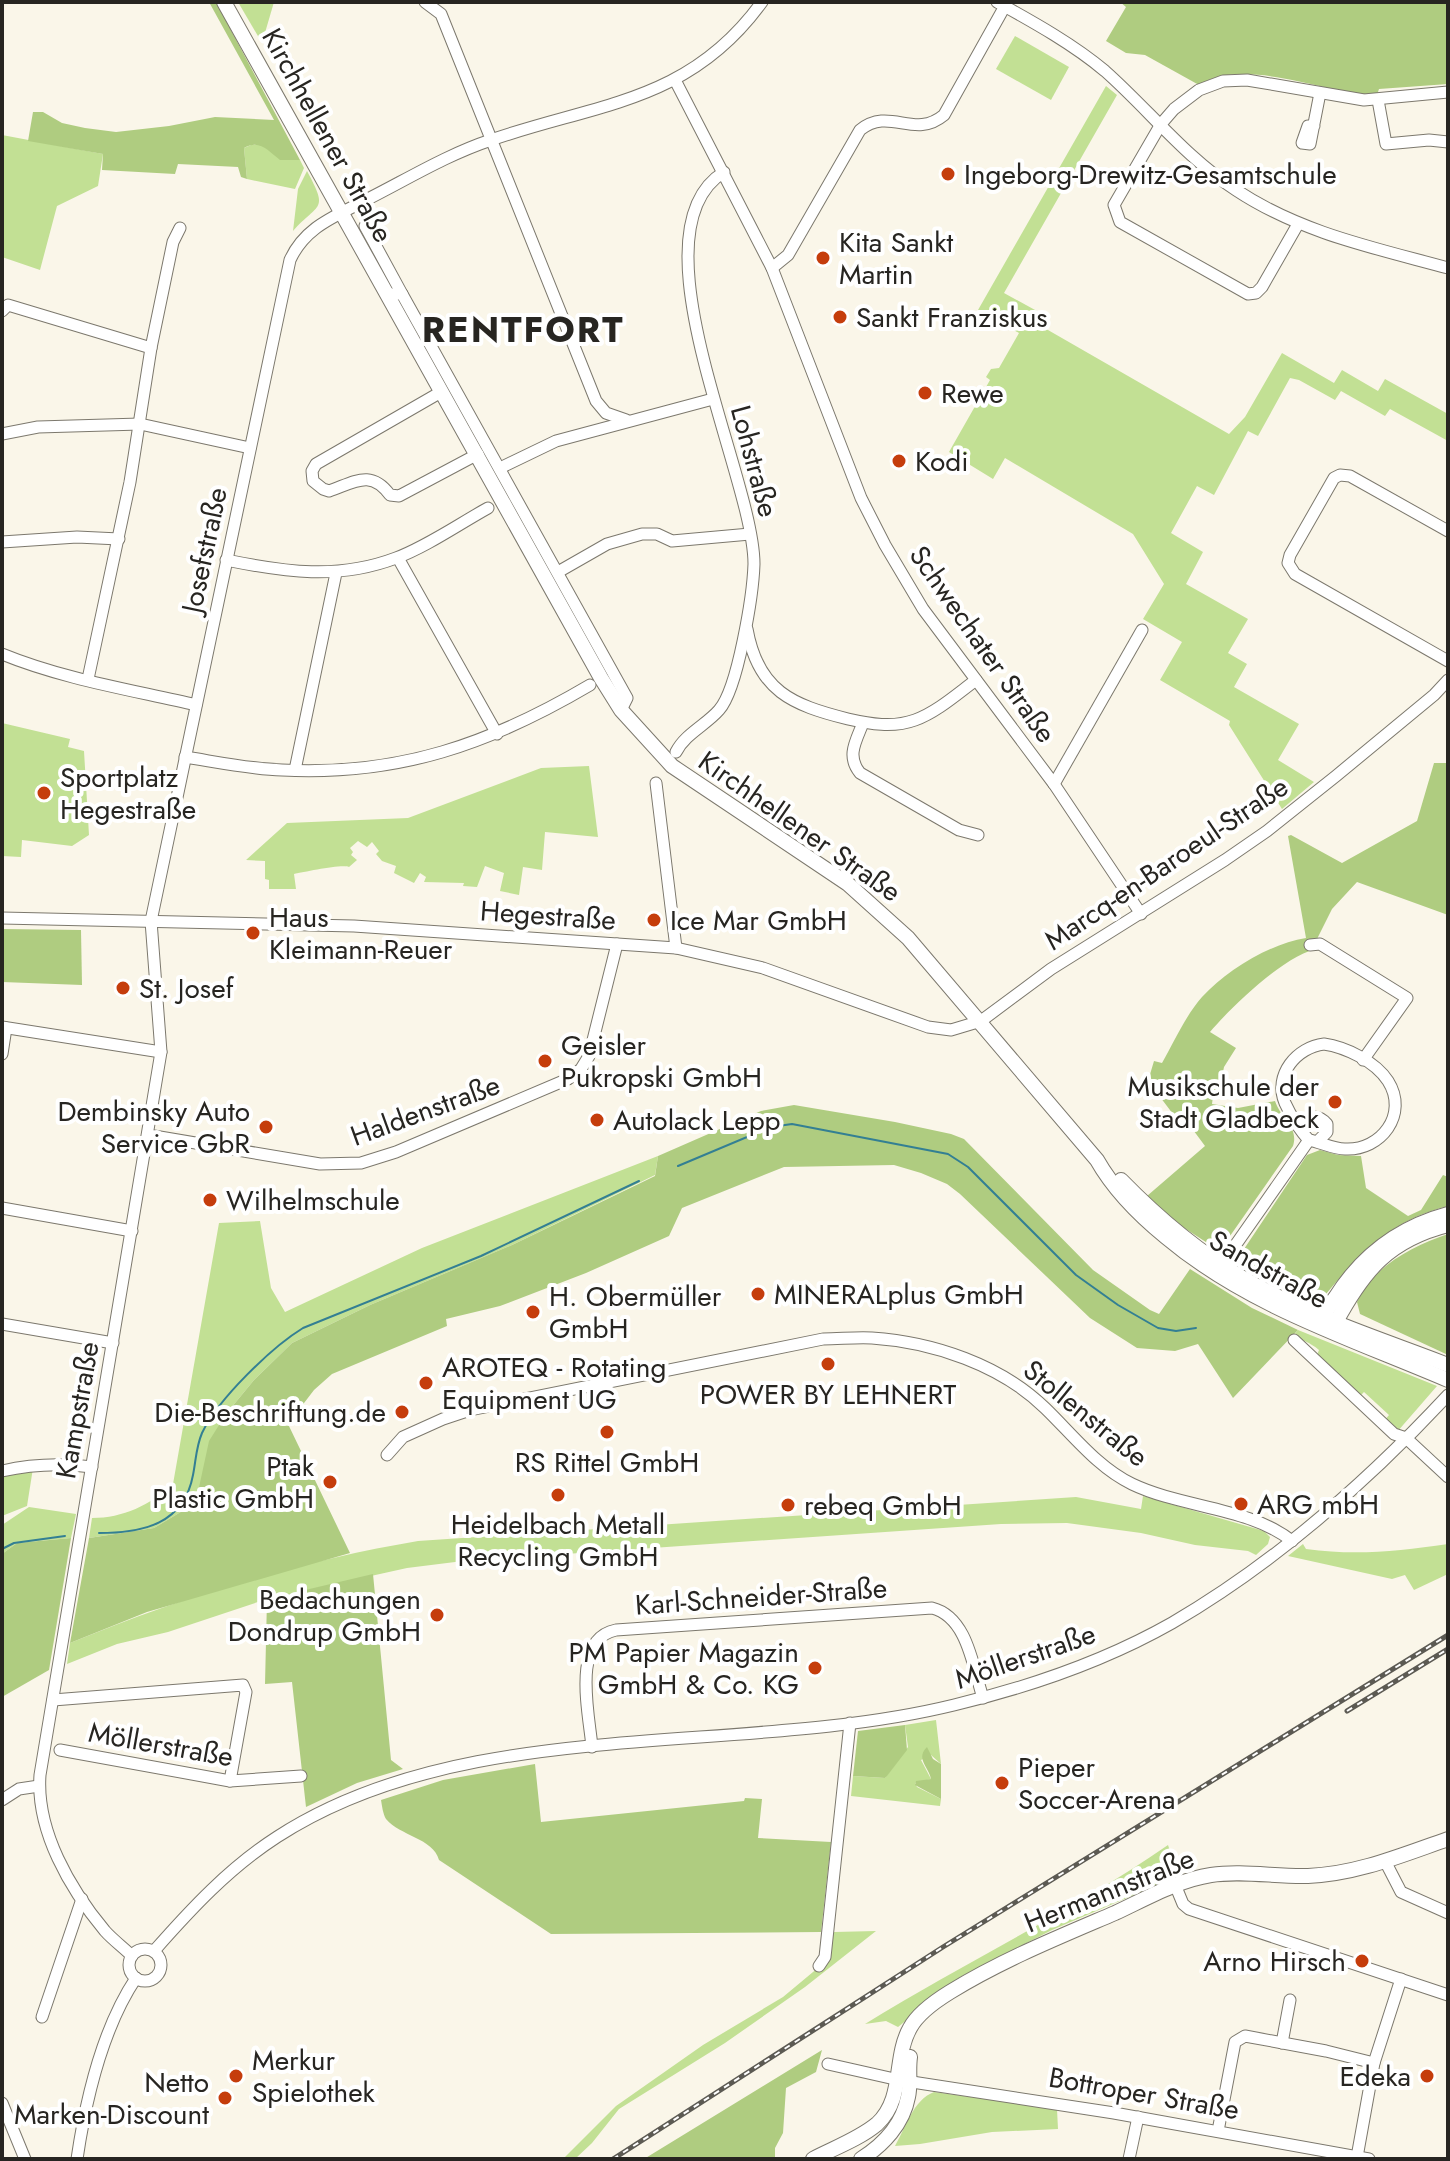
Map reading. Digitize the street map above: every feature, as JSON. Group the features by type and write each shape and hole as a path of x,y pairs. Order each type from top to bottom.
{"main road":[{"name":"Kirchhellener Straße","path":"224,2 341,213 394,294 441,392 621,710 672,766 848,884 925,955 981,1021"},
{"name":"Sandstraße","path":"981,1021 1097,1160 1112,1170 1218,1269 1448,1380"},
{"path":"1328,1323 1350,1276 1368,1256 1408,1229 1448,1214"},
{"path":"1328,1323 1361,1278 1377,1262 1428,1230 1448,1225"},
{"name":"Sandstraße","path":"1328,1323 1448,1365"},
{"name":"Hermannstraße","path":"904,2081 913,2041 925,2012 951,1992 998,1966 1200,1877 1218,1874 1335,1874 1448,1839"},
{"path":"813,2159 878,2123 904,2081"},
{"path":"861,2159 891,2133 908,2099 904,2081"}],"street":[{"path":"425,2 440,12 596,401 606,413 626,420"},
{"name":"Josefstraße","path":"151,921 290,260 296,246 308,232 447,157 492,139 627,100 675,80 727,42 762,2"},
{"path":"772,268 788,255 860,130 882,119 919,126 933,124 944,115 1001,4 1100,67 1209,172 1262,207 1298,224 1347,241 1448,268"},
{"name":"Schwechater Straße","path":"675,80 772,268 875,525 923,609 1054,784 1141,914"},
{"path":"1298,224 1262,287 1256,293 1248,294 1120,222 1114,211 1115,202 1161,124 1174,109 1199,90 1223,81 1247,80 1364,100 1448,92"},
{"path":"1314,126 1320,93"},
{"path":"1378,100 1386,144 1429,140 1448,142"},
{"name":"Lohstraße","path":"676,752 717,713 727,699 746,625 754,564 750,534 713,399 689,283 688,258 694,215 702,191 724,172"},
{"name":"Kirchhellener Straße","path":"365,226 394,294 500,468 627,698 621,710"},
{"path":"88,679 119,539 151,348 173,242 180,228"},
{"path":"2,311 8,305 151,348"},
{"path":"441,392 316,464 312,471 313,481 329,491 367,479 374,480 381,482 390,495 399,496 478,454"},
{"path":"500,468 542,446 626,420 713,399"},
{"path":"2,434 38,427 140,424 250,448"},
{"path":"1448,531 1350,476 1340,475 1334,478 1288,563 1295,574 1448,661"},
{"path":"226,560 279,571 336,573 398,558 488,508"},
{"path":"558,572 607,544 642,534 657,534 672,541 750,534"},
{"path":"2,542 77,537 119,539"},
{"path":"398,558 497,734"},
{"path":"295,770 336,573"},
{"path":"746,625 751,652 763,675 775,688 804,707 863,723 890,725 913,721 936,709 976,680"},
{"path":"1054,784 1142,630"},
{"path":"2,654 21,662 196,705"},
{"name":"Marcq-en-Baroeul-Straße","path":"981,1021 1051,969 1267,831 1398,725 1448,680"},
{"path":"185,757 255,768 295,770 332,770 397,763 445,752 497,734 540,715 590,685"},
{"path":"863,723 852,751 854,765 860,773 959,830 978,835"},
{"path":"656,783 676,948"},
{"name":"Hegestraße","path":"2,918 354,926 676,948 763,968 928,1027 951,1030 981,1021"},
{"name":"Kampstraße","path":"132,1956 107,1934 66,1873 48,1830 39,1786 161,1052 151,921"},
{"name":"Haldenstraße","path":"148,1135 320,1164 361,1163 396,1152 568,1079 581,1069 589,1056 617,944"},
{"path":"1310,945 1320,944 1407,998 1363,1060"},
{"path":"2,1054 4,1027 161,1052"},
{"path":"1312,1045 1339,1046 1363,1060 1384,1075 1392,1088 1395,1109 1387,1131 1369,1145 1350,1149 1340,1149 1310,1137 1282,1094 1289,1065 1299,1053 1312,1045"},
{"path":"1218,1269 1310,1137"},
{"path":"2,1208 132,1231"},
{"path":"2,1324 113,1343"},
{"name":"Stollenstraße","path":"387,1455 403,1437 470,1410 823,1339 871,1338 918,1345 979,1365 1009,1381 1041,1404 1098,1460 1131,1484 1263,1524 1292,1541"},
{"path":"1294,1340 1394,1434 1406,1438 1448,1477"},
{"name":"Möllerstraße","path":"154,1951 191,1910 243,1862 277,1837 343,1801 400,1781 457,1766 592,1747 850,1723 921,1713 983,1698 1068,1670 1171,1623 1246,1575 1292,1541 1406,1438 1448,1395"},
{"path":"2,1471 34,1464 92,1467"},
{"name":"Karl-Schneider-Straße","path":"592,1747 587,1657 595,1642 616,1630 932,1608 948,1615 960,1629 983,1698"},
{"path":"53,1700 243,1685 246,1692 230,1781"},
{"path":"819,1966 825,1957 850,1723"},
{"name":"Möllerstraße","path":"60,1750 230,1781 301,1776"},
{"path":"2,1800 19,1789 39,1786"},
{"path":"1385,1861 1401,1892 1448,1913"},
{"path":"1176,1887 1183,1904 1189,1909 1448,1995"},
{"path":"42,2017 82,1899"},
{"path":"143,1949 154,1951 161,1961 159,1974 148,1980 136,1978 130,1969 132,1956 143,1949"},
{"path":"77,2159 90,2094 103,2050 136,1978"},
{"path":"1363,2158 1374,2063 1401,1979"},
{"path":"1282,2043 1290,2000"},
{"path":"1218,2131 1235,2042 1245,2036 1374,2063"},
{"name":"Bottroper Straße","path":"828,2064 904,2081 1138,2117 1363,2158"},
{"path":"2,2103 25,2159"},
{"path":"1129,2159 1138,2117"}],"green space":[{"path":"209,2 216,2 300,160 280,160 264,147 255,145 244,148 247,179 241,177 238,167 178,164 175,174 102,170 103,154 28,141 33,112 43,112 62,123 116,132 215,117 274,120"},
{"path":"238,2 274,2 262,43"},
{"path":"1120,2 1448,2 1448,84 1379,89 1377,95 1262,75 1239,74 1218,77 1199,85 1145,55 1126,53 1106,41 1126,7"},
{"path":"1015,36 1069,67 1051,100 996,69"},
{"path":"1106,86 1117,95 1004,293 1046,316 1041,326 1229,434 1245,417 1282,353 1334,383 1342,370 1378,391 1385,379 1448,414 1448,441 1390,409 1385,416 1341,391 1335,400 1290,378 1258,436 1248,431 1214,495 1197,486 1171,533 1203,552 1186,584 1248,619 1228,653 1247,664 1234,687 1299,724 1278,760 1314,782 1282,809 1229,725 1230,721 1160,680 1182,642 1143,619 1164,584 1133,534 1005,458 993,479 949,452 990,380 986,377 991,369 999,368 1019,333 978,310"},
{"path":"2,135 103,154 98,186 57,206 40,270 2,257"},
{"path":"262,145 283,160 300,160 304,168 295,189 247,179 244,148"},
{"path":"307,171 318,194 318,206 293,231 298,189"},
{"name":"Sportplatz Hegestraße","path":"2,723 70,739 68,747 84,751 89,835 72,846 22,840 21,857 2,856"},
{"path":"1434,763 1448,763 1448,915 1357,882 1332,909 1317,939 1321,948 1277,969 1232,1008 1210,1032 1236,1048 1224,1067 1218,1097 1213,1096 1212,1104 1238,1108 1275,1101 1294,1133 1293,1146 1230,1236 1212,1246 1175,1222 1147,1196 1205,1146 1185,1119 1179,1122 1148,1081 1154,1061 1162,1063 1196,1004 1224,977 1263,952 1306,938 1288,836 1342,863 1417,821"},
{"path":"589,766 598,837 545,832 542,870 523,867 519,895 500,891 504,873 485,866 477,887 463,886 464,883 424,882 426,877 420,873 414,883 394,873 396,866 382,861 372,842 367,847 358,841 350,848 353,852 351,855 357,860 349,867 294,874 296,889 269,889 269,880 265,879 265,861 246,860 287,823 408,818 541,768"},
{"path":"2,929 81,930 82,985 2,982"},
{"path":"794,1105 895,1122 964,1139 1093,1270 1150,1310 1159,1314 1190,1269 1252,1308 1298,1330 1233,1398 1198,1344 1175,1351 1137,1348 1090,1318 947,1184 894,1165 784,1167 682,1208 669,1236 586,1273 500,1306 446,1319 447,1326 332,1374 314,1390 288,1424 350,1553 147,1612 70,1643 89,1538 154,1528 189,1507 198,1492 209,1441 254,1380 292,1343 370,1305 512,1245 655,1176 658,1156 761,1111"},
{"path":"1320,1150 1361,1156 1366,1188 1408,1216 1421,1210 1443,1175 1448,1177 1448,1206 1408,1221 1376,1242 1320,1301 1270,1282 1241,1265 1238,1258 1307,1155"},
{"path":"658,1156 655,1175 512,1245 370,1305 292,1343 254,1380 226,1414 198,1492 189,1507 154,1528 89,1538 92,1518 114,1516 136,1509 173,1484 219,1223 260,1221 271,1288 285,1312 422,1248"},
{"path":"1448,1234 1448,1355 1360,1314 1357,1302 1373,1278 1395,1259"},
{"path":"1298,1330 1437,1386 1397,1432 1384,1421 1389,1415 1364,1392 1359,1397 1317,1355 1319,1350 1294,1335"},
{"path":"33,1468 27,1506 2,1516 2,1475"},
{"path":"1143,1496 1264,1531 1270,1537 1268,1544 1256,1555 1248,1551 1067,1523 1001,1524 463,1561 407,1568 267,1599 168,1632 117,1644 67,1664 70,1643 154,1610 285,1570 418,1541 1076,1497 1141,1509"},
{"path":"29,1507 76,1514 71,1538 17,1543 2,1554 2,1525"},
{"path":"71,1538 49,1670 2,1697 2,1554 17,1543"},
{"path":"1303,1544 1306,1549 1360,1552 1448,1544 1448,1574 1414,1590 1405,1575 1392,1579 1288,1556"},
{"path":"373,1574 391,1760 403,1769 357,1783 306,1807 292,1682 265,1684 267,1599"},
{"path":"936,1720 941,1764 931,1755 921,1760 931,1779 915,1783 941,1799 940,1806 851,1796 853,1776 885,1778 908,1747 905,1725"},
{"path":"905,1725 907,1750 885,1778 853,1776 858,1731"},
{"path":"927,1747 933,1759 941,1764 941,1799 915,1785 916,1781 931,1779 922,1759"},
{"path":"535,1764 541,1822 744,1801 745,1798 762,1799 758,1838 831,1842 821,1932 551,1934 439,1860 430,1847 392,1825 384,1815 381,1800 443,1780"},
{"path":"1168,1845 1178,1876 1052,1930 960,1977 898,2027 886,2021 865,2024 1094,1893"},
{"path":"876,1931 805,1987 725,2043 619,2109 575,2159 563,2159 616,2106 703,2045 783,1997 819,1967 834,1932"},
{"path":"822,2050 816,2072 786,2088 783,2133 775,2148 775,2159 644,2159"},
{"path":"934,2092 1057,2109 1058,2129 992,2132 895,2146 915,2108"}],"waterway":[{"path":"678,1166 771,1127 792,1124 948,1154 968,1167 1076,1275 1118,1305 1158,1328 1176,1331 1196,1328"},
{"path":"99,1533 146,1528 171,1515 181,1505 193,1475 200,1438 220,1405 276,1348 303,1328 481,1256 639,1181"},
{"path":"2,1549 14,1543 65,1536"}],"railway":[{"path":"613,2159 943,1947 1448,1635"},
{"path":"1347,1711 1448,1649"}],"place":[{"name":"Ingeborg-Drewitz-Gesamtschule","path":"948,174"},
{"name":"Kita Sankt Martin","path":"823,258"},
{"name":"Sankt Franziskus","path":"840,317"},
{"name":"Rewe","path":"925,393"},
{"name":"Kodi","path":"899,461"},
{"name":"Sportplatz Hegestraße","path":"44,793"},
{"name":"Ice Mar GmbH","path":"654,920"},
{"name":"Haus Kleimann-Reuer","path":"253,933"},
{"name":"St. Josef","path":"123,988"},
{"name":"Geisler Pukropski GmbH","path":"545,1061"},
{"name":"Musikschule der Stadt Gladbeck","path":"1335,1102"},
{"name":"Autolack Lepp","path":"597,1120"},
{"name":"Dembinsky Auto Service GbR","path":"266,1127"},
{"name":"Wilhelmschule","path":"210,1200"},
{"name":"MINERALplus GmbH","path":"758,1294"},
{"name":"H. Obermüller GmbH","path":"533,1312"},
{"name":"POWER BY LEHNERT","path":"828,1364"},
{"name":"AROTEQ - Rotating Equipment UG","path":"426,1383"},
{"name":"Die-Beschriftung.de","path":"402,1412"},
{"name":"RS Rittel GmbH","path":"607,1432"},
{"name":"Ptak Plastic GmbH","path":"330,1482"},
{"name":"Heidelbach Metall Recycling GmbH","path":"558,1495"},
{"name":"ARG mbH","path":"1241,1504"},
{"name":"rebeq GmbH","path":"788,1505"},
{"name":"Bedachungen Dondrup GmbH","path":"437,1615"},
{"name":"PM Papier Magazin GmbH & Co. KG","path":"815,1668"},
{"name":"Pieper Soccer-Arena","path":"1002,1783"},
{"name":"Arno Hirsch","path":"1362,1961"},
{"name":"Merkur Spielothek","path":"236,2076"},
{"name":"Edeka","path":"1427,2076"},
{"name":"Netto Marken-Discount","path":"225,2098"}],"district":[{"name":"RENTFORT","path":"523,329"}]}
